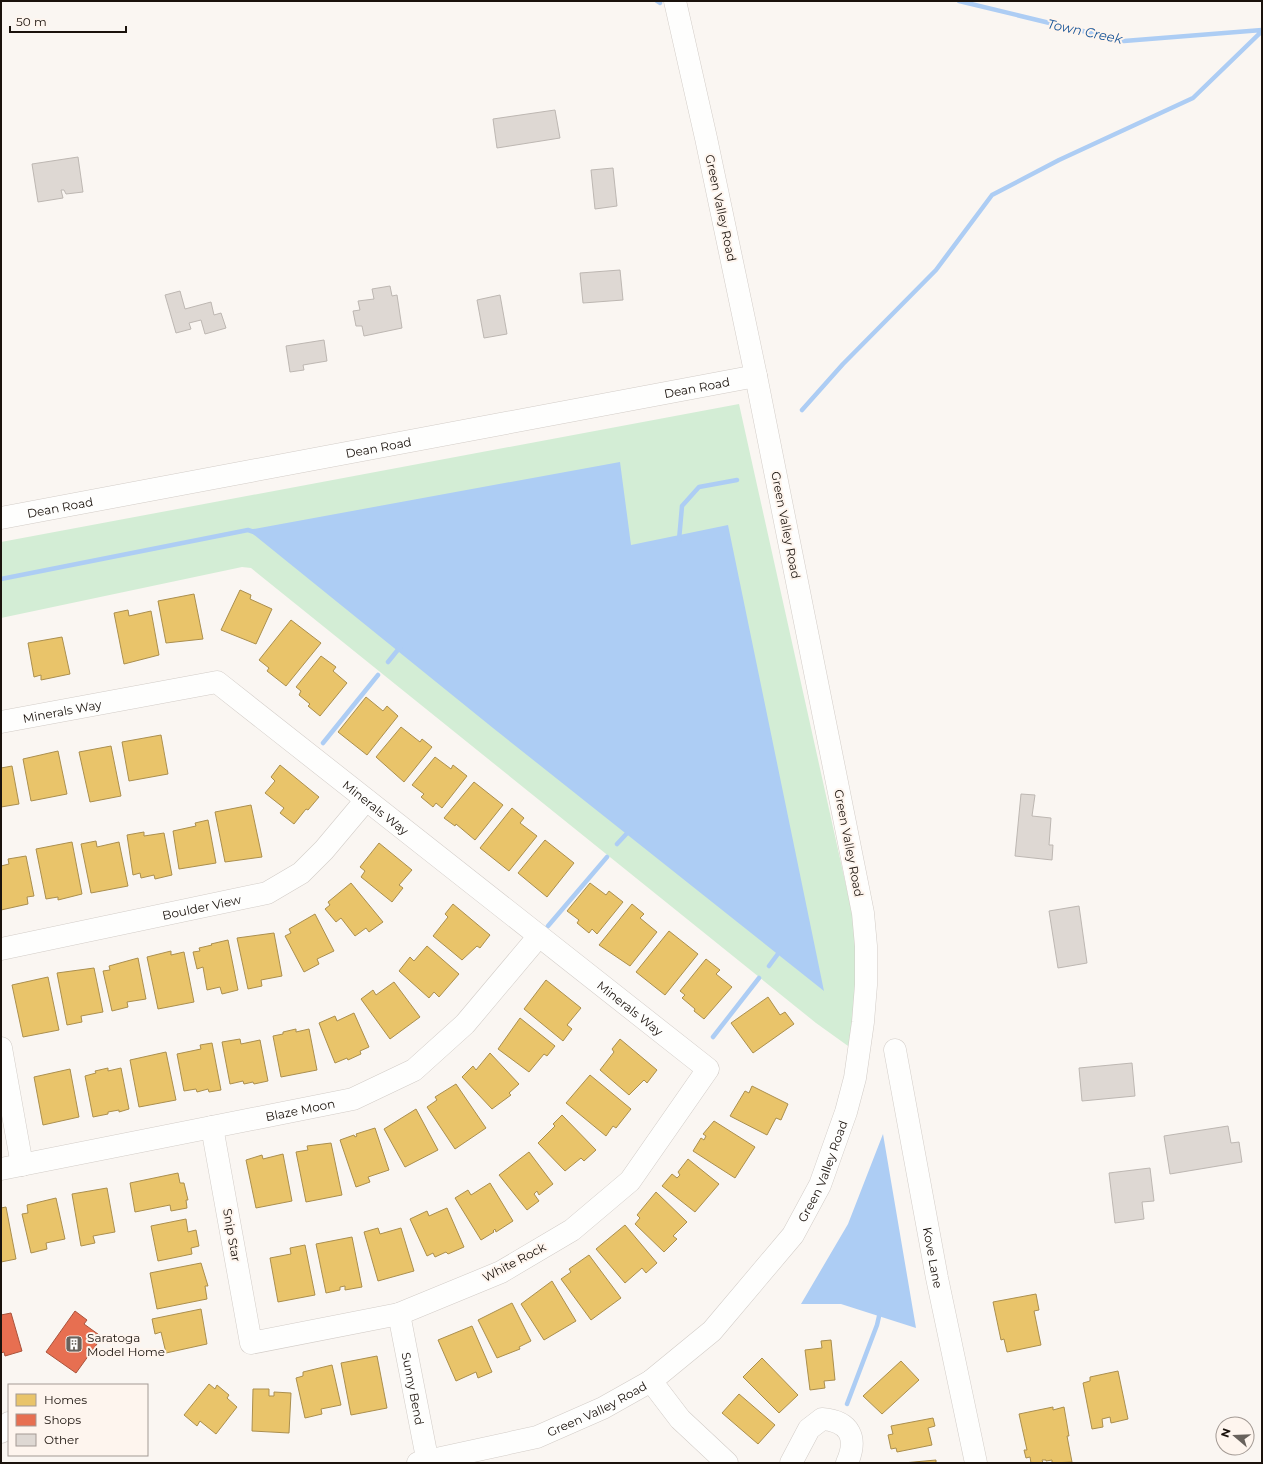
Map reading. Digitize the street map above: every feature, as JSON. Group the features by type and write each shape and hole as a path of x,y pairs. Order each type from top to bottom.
{"street":[{"name":"Green Valley Road","path":"424,1462 538,1437 603,1408 651,1381 712,1331 793,1235 820,1185 846,1112 855,1078 863,1022 866,985 866,946 863,913 756,376 706,138 675,1"},
{"name":"Dean Road","path":"1,518 756,376"},
{"name":"Minerals Way","path":"1,722 217,682 708,1069"},
{"name":"Boulder View","path":"1,948 267,893 306,868 324,850 366,800"},
{"name":"Blaze Moon","path":"1,1169 353,1099 414,1070 466,1024 539,936"},
{"path":"1,1048 22,1165"},
{"name":"Kove Lane","path":"895,1050 938,1278 976,1463"},
{"name":"White Rock","path":"251,1344 399,1314 501,1272 572,1230 630,1181 708,1069"},
{"name":"Snip Star","path":"212,1127 251,1344"},
{"name":"Sunny Bend","path":"399,1314 424,1462"},
{"path":"651,1381 680,1419 727,1463"},
{"path":"791,1463 809,1429 822,1419 836,1420 847,1427 852,1440 847,1463"},
{"path":"1,1432 8,1424"}],"green space":[{"path":"739,404 863,962 855,1051 816,1023 251,568 242,567 1,618 1,542"}],"water":[{"path":"620,462 631,545 728,525 824,991 493,728 248,530"},
{"path":"883,1134 916,1328 841,1304 801,1304 848,1224"}],"building: Homes":[{"path":"240,590 251,595 250,599 272,609 256,644 221,630"},
{"path":"194,594 203,639 166,643 158,601"},
{"path":"128,610 129,616 151,611 159,655 124,664 114,613"},
{"path":"291,620 321,643 286,686 267,671 269,668 259,660"},
{"path":"62,637 70,674 41,680 41,675 34,677 28,643"},
{"path":"321,656 336,667 333,671 347,683 320,716 308,706 310,704 299,695 301,691 296,687"},
{"path":"366,697 383,711 387,706 398,716 367,755 338,732"},
{"path":"401,727 420,742 422,739 432,747 404,782 376,757"},
{"path":"161,735 168,774 129,781 122,742"},
{"path":"111,746 121,796 90,802 79,752"},
{"path":"58,751 67,794 31,801 23,759"},
{"path":"435,757 451,769 453,765 467,776 442,808 436,803 433,807 421,797 424,794 412,785"},
{"path":"280,765 319,797 308,810 306,809 294,824 280,813 284,808 265,793 275,781 271,777"},
{"path":"12,766 19,804 1,807 1,768"},
{"path":"474,782 503,805 475,840 456,824 455,826 444,818"},
{"path":"251,805 262,857 225,862 215,812"},
{"path":"512,808 524,818 520,823 537,836 509,871 480,848"},
{"path":"208,820 216,863 179,869 173,831 196,826 195,823"},
{"path":"144,832 144,836 164,833 172,875 155,879 154,875 141,878 140,873 133,875 127,835"},
{"path":"545,840 574,863 547,897 518,873"},
{"path":"96,841 97,847 119,842 128,886 91,893 81,844"},
{"path":"72,842 82,894 58,900 58,897 46,899 36,849"},
{"path":"379,843 412,870 399,885 403,888 392,902 361,877 365,871 360,867"},
{"path":"26,856 34,896 27,897 28,904 1,910 1,866 9,864 8,859"},
{"path":"351,883 383,922 369,932 366,928 355,936 341,918 336,922 325,909 330,905 328,902"},
{"path":"590,883 606,895 609,891 623,902 597,934 592,929 589,933 577,923 579,920 567,911"},
{"path":"453,904 490,935 480,948 477,946 462,960 433,936 448,917 445,914"},
{"path":"632,904 644,914 640,918 657,932 630,966 599,945"},
{"path":"315,914 334,951 317,959 319,964 304,972 285,936 291,933 289,929"},
{"path":"669,931 698,954 665,995 636,972"},
{"path":"274,933 282,976 261,980 262,986 248,989 237,938"},
{"path":"228,940 238,990 222,994 220,987 207,990 203,967 197,969 193,952 200,951 199,948"},
{"path":"427,946 459,974 439,997 434,992 429,998 399,971 410,957 414,961"},
{"path":"171,951 171,955 184,952 194,1002 158,1009 147,957"},
{"path":"138,958 146,999 127,1002 128,1007 112,1011 103,971 110,970 109,966"},
{"path":"706,959 720,970 716,974 732,987 704,1019 682,998 685,995 680,991"},
{"path":"94,968 103,1012 81,1016 82,1022 67,1025 57,973"},
{"path":"48,977 59,1030 23,1037 12,985"},
{"path":"546,980 581,1008 567,1025 572,1029 563,1041 524,1009"},
{"path":"394,982 420,1017 390,1039 361,999 373,990 376,995"},
{"path":"768,997 780,1015 785,1012 794,1024 753,1053 731,1023"},
{"path":"354,1013 369,1047 360,1051 361,1054 348,1060 347,1058 335,1063 319,1023 335,1016 337,1021"},
{"path":"520,1018 555,1046 547,1056 544,1054 529,1072 498,1049"},
{"path":"296,1029 296,1032 309,1029 317,1070 281,1077 273,1036"},
{"path":"240,1039 241,1044 260,1040 268,1081 254,1084 253,1082 244,1084 243,1081 230,1084 222,1042"},
{"path":"620,1039 657,1070 647,1083 644,1080 629,1095 600,1070 614,1052 612,1049"},
{"path":"212,1043 221,1090 209,1092 208,1089 197,1092 196,1089 184,1091 177,1054 201,1049 200,1045"},
{"path":"166,1052 176,1100 139,1107 130,1060"},
{"path":"490,1053 519,1084 509,1093 511,1095 492,1109 462,1077 473,1066 476,1070"},
{"path":"108,1068 108,1071 121,1068 129,1109 119,1112 119,1110 108,1112 108,1114 93,1117 85,1076 96,1073 95,1071"},
{"path":"70,1069 79,1117 43,1125 34,1077"},
{"path":"590,1075 631,1109 616,1128 613,1126 606,1136 566,1103"},
{"path":"456,1084 486,1128 455,1149 427,1107 437,1100 435,1097"},
{"path":"752,1086 788,1104 781,1120 776,1118 767,1135 730,1116 745,1091 749,1093"},
{"path":"416,1109 438,1150 405,1167 384,1129"},
{"path":"562,1115 596,1150 584,1161 581,1158 565,1171 538,1143 555,1126 553,1124"},
{"path":"714,1121 755,1147 735,1178 693,1151 701,1138 704,1140 706,1136 703,1134"},
{"path":"375,1128 389,1170 368,1177 370,1182 356,1187 340,1140 354,1135 355,1137 357,1136 356,1134"},
{"path":"331,1143 342,1195 306,1202 296,1152 308,1150 307,1146"},
{"path":"529,1152 553,1184 539,1195 537,1191 534,1194 539,1201 527,1210 499,1175"},
{"path":"283,1154 292,1201 256,1208 246,1160 262,1155 263,1159"},
{"path":"688,1159 719,1184 695,1212 662,1186 672,1174 677,1178 680,1175 678,1172"},
{"path":"178,1173 180,1183 184,1183 188,1200 186,1200 187,1208 171,1211 170,1205 135,1212 130,1183"},
{"path":"490,1183 513,1221 496,1232 495,1229 493,1231 494,1232 481,1240 455,1198 468,1190 471,1195"},
{"path":"107,1188 115,1232 93,1236 95,1243 81,1246 72,1194"},
{"path":"656,1192 687,1222 673,1236 677,1239 664,1252 635,1224 640,1218 637,1215"},
{"path":"56,1198 65,1239 46,1243 47,1249 31,1253 22,1214 28,1213 27,1205"},
{"path":"6,1207 16,1259 1,1262 1,1208"},
{"path":"447,1208 464,1247 448,1254 446,1252 435,1257 433,1253 427,1256 410,1219 427,1211 429,1216"},
{"path":"186,1219 188,1232 196,1230 199,1246 191,1248 192,1254 158,1261 151,1226"},
{"path":"625,1225 657,1263 646,1273 642,1268 625,1283 596,1249"},
{"path":"378,1228 380,1234 401,1228 414,1271 378,1281 364,1232"},
{"path":"352,1237 362,1287 345,1290 345,1286 340,1287 340,1290 326,1293 316,1244"},
{"path":"305,1245 315,1295 278,1302 270,1258 291,1254 290,1248"},
{"path":"589,1255 621,1298 591,1320 561,1279 571,1272 569,1269"},
{"path":"201,1263 208,1286 205,1286 207,1299 157,1309 150,1273"},
{"path":"552,1281 576,1321 544,1340 521,1304"},
{"path":"1036,1294 1039,1310 1034,1311 1041,1345 1007,1352 1004,1339 1001,1340 993,1302"},
{"path":"512,1303 531,1341 519,1347 520,1349 497,1358 478,1320"},
{"path":"201,1309 207,1344 166,1353 161,1332 155,1334 152,1319"},
{"path":"472,1326 492,1372 478,1378 476,1372 456,1381 438,1340"},
{"path":"831,1340 835,1380 824,1381 825,1388 810,1390 805,1350 822,1348 821,1341"},
{"path":"377,1356 387,1408 351,1415 341,1363"},
{"path":"762,1358 798,1395 779,1413 743,1377"},
{"path":"901,1361 919,1380 882,1414 863,1396"},
{"path":"332,1365 341,1405 321,1409 322,1414 305,1418 296,1378 303,1376 303,1372"},
{"path":"1118,1371 1128,1419 1111,1423 1110,1417 1102,1419 1103,1427 1092,1429 1083,1383 1090,1381 1090,1377"},
{"path":"209,1384 215,1389 217,1385 229,1395 227,1398 237,1407 216,1434 200,1421 197,1426 184,1415"},
{"path":"253,1389 269,1389 269,1396 274,1396 274,1392 291,1393 289,1433 252,1431"},
{"path":"739,1394 775,1425 758,1444 722,1413"},
{"path":"1053,1407 1053,1410 1064,1407 1069,1436 1067,1436 1072,1462 1052,1463 1052,1460 1042,1460 1043,1463 1031,1463 1030,1457 1026,1458 1024,1450 1027,1450 1019,1414"},
{"path":"933,1418 935,1426 928,1428 932,1445 897,1452 896,1448 891,1449 888,1435 893,1434 891,1426"},
{"path":"936,1460 936,1463 903,1463"}],"building: Shops":[{"name":"Saratoga Model Home","path":"75,1311 87,1320 84,1324 102,1337 76,1373 46,1352"},
{"path":"11,1313 22,1351 5,1356 4,1352 1,1353 1,1315"}],"building: Other":[{"path":"555,110 560,138 497,148 493,119"},
{"path":"78,157 83,192 66,194 64,190 61,190 63,198 38,202 32,164"},
{"path":"613,168 617,206 595,209 591,170"},
{"path":"620,270 623,300 583,303 580,273"},
{"path":"390,286 392,296 397,295 402,328 364,336 362,326 356,326 353,311 360,310 358,301 374,299 372,289"},
{"path":"180,291 185,309 211,302 214,315 221,313 226,328 205,334 201,320 189,323 191,329 176,333 165,295"},
{"path":"500,295 507,334 484,338 477,300"},
{"path":"324,340 327,361 303,365 304,370 290,372 286,346"},
{"path":"1021,794 1035,795 1032,816 1051,818 1049,845 1053,845 1052,860 1015,856"},
{"path":"1079,906 1087,963 1058,968 1049,911"},
{"path":"1132,1063 1135,1096 1082,1101 1079,1068"},
{"path":"1228,1126 1231,1143 1239,1142 1242,1162 1170,1174 1164,1136"},
{"path":"1150,1168 1154,1201 1142,1202 1144,1219 1115,1223 1109,1173"}],"waterway":[{"name":"Town Creek","path":"959,1 1124,41 1262,30"},
{"path":"802,410 843,364 936,270 992,195 1059,160 1193,98 1262,31"},
{"path":"679,540 682,506 699,487 737,480"},
{"path":"1,579 248,530 254,532"},
{"path":"388,662 401,646"},
{"path":"323,743 378,675"},
{"path":"617,844 630,830"},
{"path":"548,926 607,857"},
{"path":"769,966 780,951"},
{"path":"713,1037 759,978"},
{"path":"847,1404 877,1325 880,1312"}],"place":[{"name":"Saratoga Model Home","path":"74,1344"}]}
